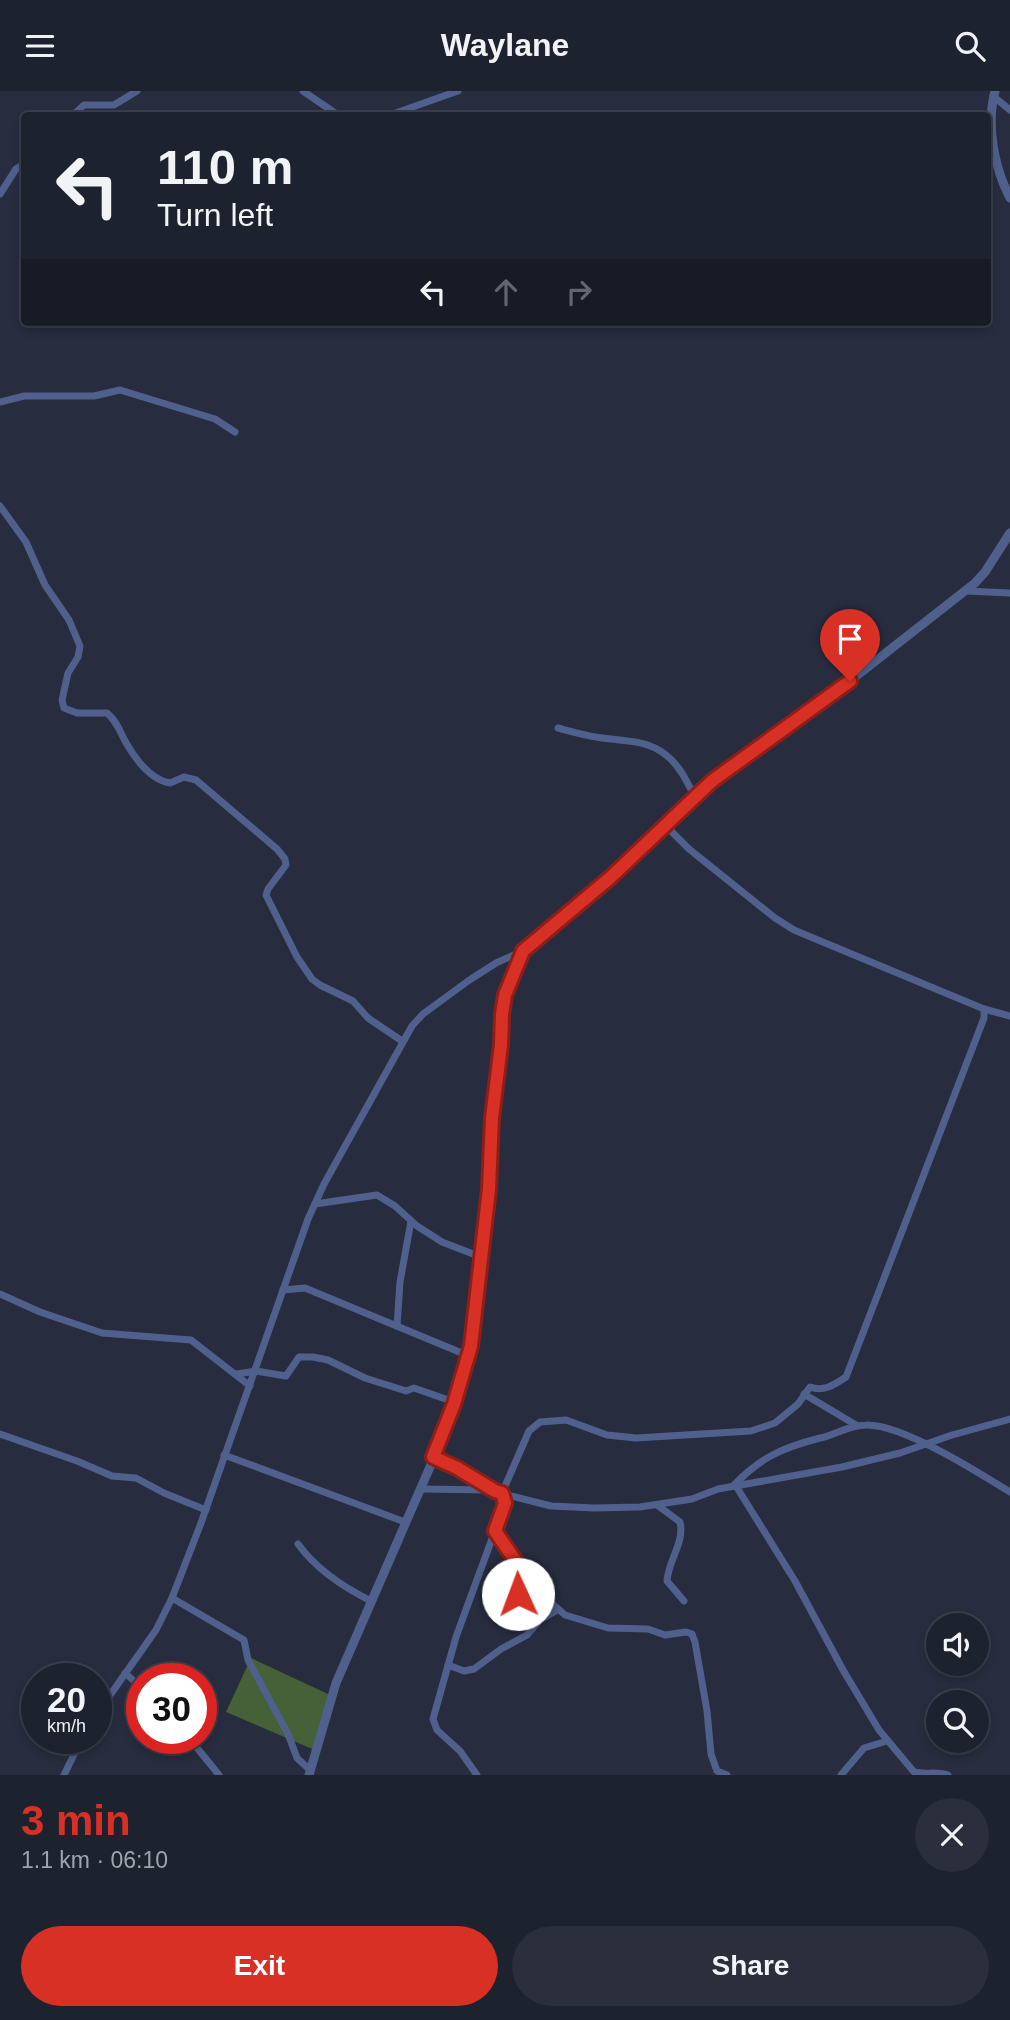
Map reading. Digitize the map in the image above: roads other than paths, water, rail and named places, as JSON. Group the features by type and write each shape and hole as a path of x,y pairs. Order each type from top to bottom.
{"street":[{"path":"76,112 84,105 114,104 137,91"},
{"path":"303,91 334,112"},
{"path":"398,112 458,91"},
{"path":"994,94 1010,110"},
{"path":"994,94 992,135 996,163 1010,198"},
{"path":"0,194 16,169 21,166"},
{"path":"1,404 24,396 94,397 120,390 215,419 235,432"},
{"path":"0,506 26,542 45,585 69,620 80,646 80,652 68,673 62,700 64,708 77,713 107,713 118,724 128,748 155,778 170,783 184,777 197,781 277,849 286,865 266,895 304,969 320,985 353,1001 368,1018 402,1041"},
{"path":"112,1692 156,1630 172,1598 206,1510 314,1204 402,1041 423,1014 485,970 523,951 611,877 694,796 728,767 850,681 966,591 985,572 1010,533"},
{"path":"966,591 1010,593"},
{"path":"558,728 645,744 658,749 678,767 694,796"},
{"path":"669,822 676,837 689,849 775,918 794,930 966,999 984,1009 1010,1016"},
{"path":"309,1773 336,1683 421,1489 469,1356 489,1189 492,1118 502,1014 505,995 523,951"},
{"path":"498,1492 529,1431 540,1422 566,1420 607,1434 636,1438 751,1431 775,1423 798,1404 810,1387 820,1390 836,1384 848,1374 897,1240 981,1027 984,1009"},
{"path":"314,1204 377,1195 442,1242 481,1257"},
{"path":"397,1326 400,1282 411,1221"},
{"path":"284,1290 304,1288 469,1356"},
{"path":"0,1294 40,1312 102,1333 191,1340 250,1386"},
{"path":"237,1374 256,1371 286,1376 299,1357 320,1358 388,1387 406,1391 414,1388 454,1402"},
{"path":"804,1394 857,1426"},
{"path":"421,1489 498,1492 551,1506 594,1508 657,1504 692,1499 718,1489 842,1467 1010,1419"},
{"path":"734,1486 753,1466 782,1450 857,1426 878,1426 949,1455 1010,1492"},
{"path":"0,1434 112,1476 136,1478 206,1510"},
{"path":"224,1455 405,1522"},
{"path":"433,1457 498,1492 505,1503 448,1665 433,1723 460,1751 477,1775"},
{"path":"734,1486 795,1581 887,1741 914,1772 922,1775 938,1772 948,1775"},
{"path":"657,1504 680,1522 681,1532 667,1581 684,1601"},
{"path":"495,1531 524,1573 557,1610 574,1619 608,1628 648,1629 665,1635 686,1632 692,1634 697,1650 711,1754 717,1771 727,1775"},
{"path":"298,1544 324,1572 370,1601"},
{"path":"524,1573 516,1604 522,1611 540,1620"},
{"path":"172,1598 244,1640 247,1660 288,1734 297,1758 309,1773"},
{"path":"448,1665 464,1671 474,1669 501,1649 527,1635 540,1620 557,1610"},
{"path":"871,1745 879,1730"},
{"path":"841,1775 862,1751 871,1745 887,1741"},
{"path":"64,1775 74,1754"},
{"path":"201,1754 219,1775"}]}
